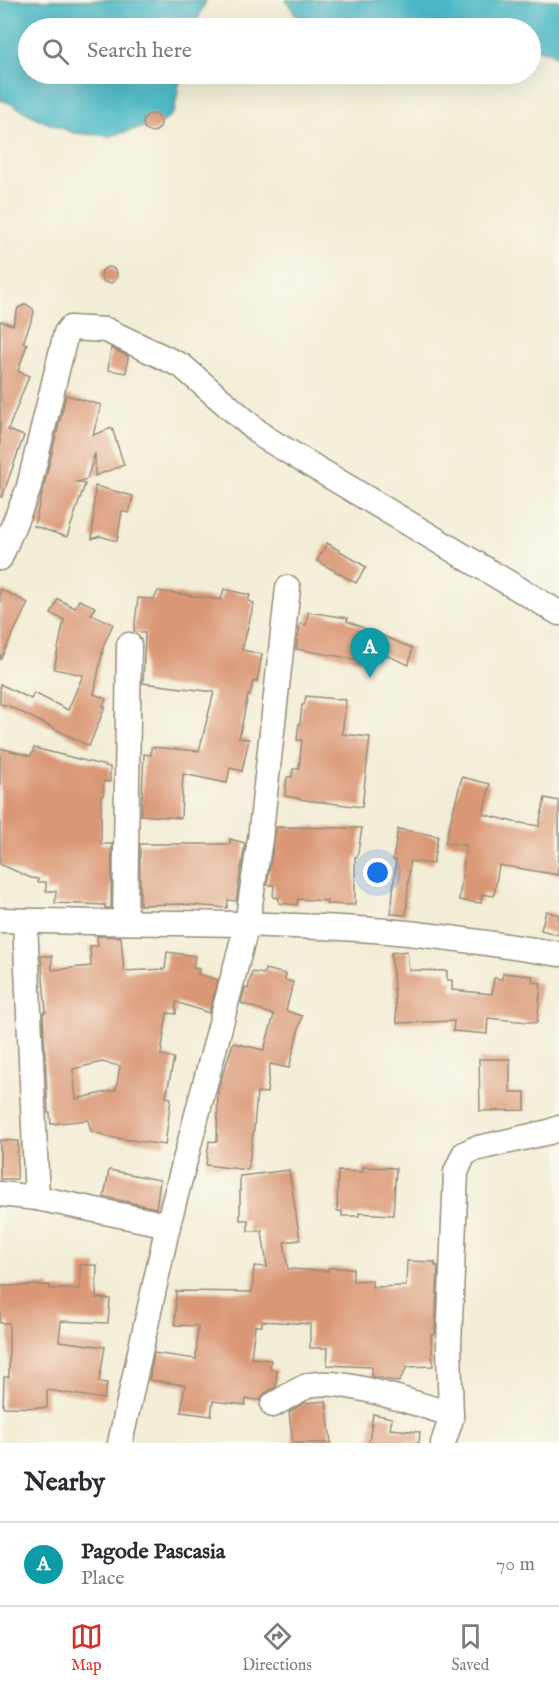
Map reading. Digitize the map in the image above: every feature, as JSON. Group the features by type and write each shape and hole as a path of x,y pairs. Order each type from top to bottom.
{"street":[{"path":"0,558 28,489 66,333 70,328 76,327 106,330 182,366 264,437 559,613"},
{"path":"120,1443 168,1225 247,924 260,838 288,588"},
{"path":"125,922 129,645"},
{"path":"0,920 247,924 432,935 559,954"},
{"path":"25,921 37,1198"},
{"path":"443,1443 450,1425 451,1414 449,1346 456,1172 464,1154 474,1149 559,1128"},
{"path":"0,1194 37,1198 168,1225"},
{"path":"273,1405 310,1386 328,1384 362,1389 451,1414"}],"water":[{"path":"0,0 206,0 198,18 18,18 18,84 179,84 174,112 163,122 109,136 74,133 0,100"},
{"path":"286,0 559,0 559,59 541,50 541,18 298,18"}],"building":[{"path":"152,114 158,117 161,123 158,129 152,132 146,129 143,123 146,117"},
{"path":"106,267 112,267 117,275 115,281 106,283 101,278 101,272"},
{"path":"26,304 33,309 34,313 23,343 27,344 18,371 29,376 8,430 24,436 2,497 0,497 0,321 13,325 18,308"},
{"path":"111,348 128,356 126,373 108,370"},
{"path":"66,395 101,405 93,435 112,428 124,465 95,476 95,453 87,479 77,482 85,484 67,537 34,526"},
{"path":"95,486 133,496 129,513 122,511 117,541 100,536 92,539"},
{"path":"327,543 366,567 356,583 317,561"},
{"path":"0,589 28,603 0,660"},
{"path":"224,589 250,595 248,601 254,603 242,650 262,654 257,682 253,681 250,696 248,695 239,738 249,739 242,771 230,768 227,783 183,774 181,818 141,815 144,754 151,755 151,747 199,751 214,692 143,683 145,633 134,631 138,598 154,599 158,591 221,600"},
{"path":"58,599 75,608 79,600 95,607 91,614 113,624 104,644 94,694 106,699 103,706 105,707 89,746 9,706 0,704 0,684 31,699 34,693 68,710 83,675 54,669 64,620 51,614"},
{"path":"308,612 348,618 347,621 412,648 409,665 370,648 365,661 296,649 300,624 306,625"},
{"path":"306,696 346,700 342,734 370,737 362,807 285,796 287,777 292,777 293,769 299,769 302,740 297,740 302,705 304,705"},
{"path":"0,748 31,756 34,748 110,767 110,782 104,781 103,796 101,796 101,844 112,844 111,908 105,908 105,905 55,903 56,891 46,891 46,882 38,882 38,879 0,864"},
{"path":"462,777 490,784 483,814 514,822 539,826 545,798 559,801 559,875 499,865 494,896 482,894 481,903 459,900 466,845 445,843"},
{"path":"276,827 362,828 357,858 355,857 355,905 326,904 327,901 298,899 297,905 279,903 279,898 273,897 274,885 267,885"},
{"path":"398,829 438,836 433,864 410,861 406,915 391,914 396,860 393,860"},
{"path":"230,839 245,843 236,901 228,900 227,908 181,904 140,905 140,844 230,844"},
{"path":"546,911 559,915 559,935 541,930"},
{"path":"97,936 121,937 124,971 165,969 167,952 195,956 193,968 199,969 198,974 218,980 209,1013 176,1002 176,1014 167,1013 161,1055 174,1058 166,1097 171,1098 165,1145 109,1137 91,1131 88,1120 51,1124 50,1113 48,1113 43,1013 46,1012 41,956 52,956 52,970 91,966 90,946 98,946","holes":["102,1062 120,1066 116,1090 76,1099 73,1069"]},
{"path":"407,951 409,970 447,971 447,980 452,980 452,990 492,994 494,978 502,979 503,973 533,976 532,982 541,983 537,1023 488,1018 487,1034 453,1031 454,1021 397,1023 391,953"},
{"path":"265,969 286,974 285,980 293,982 286,1011 302,1016 289,1068 270,1064 267,1093 257,1092 248,1170 206,1165 209,1141 217,1142 218,1089 233,1043 264,1050 274,1015 241,1003 245,988 248,989 252,972 264,974"},
{"path":"479,1059 510,1059 510,1092 525,1092 525,1110 480,1111"},
{"path":"0,1140 18,1141 17,1179 0,1179"},
{"path":"363,1167 396,1168 393,1215 359,1213 359,1216 342,1216 342,1211 337,1211 338,1171 363,1172"},
{"path":"109,1170 160,1180 156,1208 104,1197"},
{"path":"289,1170 300,1240 284,1242 288,1269 328,1271 328,1268 353,1268 353,1281 372,1280 372,1287 406,1286 407,1261 435,1262 435,1266 438,1266 435,1334 431,1335 433,1366 407,1367 399,1382 371,1376 372,1367 327,1365 328,1348 310,1348 310,1324 262,1321 262,1326 255,1326 251,1358 271,1360 270,1369 277,1370 276,1387 265,1393 260,1400 246,1399 245,1405 213,1401 211,1416 181,1412 185,1385 149,1380 154,1353 196,1359 198,1326 175,1325 176,1291 252,1292 254,1266 267,1267 262,1231 248,1231 248,1220 240,1220 240,1176"},
{"path":"80,1265 97,1265 96,1298 110,1299 108,1323 61,1321 59,1341 105,1347 99,1382 107,1383 104,1399 47,1390 47,1408 3,1407 4,1377 9,1377 9,1323 0,1323 0,1286 50,1285 50,1289 80,1289"},
{"path":"326,1401 331,1443 293,1443 289,1412 304,1403"},
{"path":"373,1414 392,1418 390,1429 420,1432 419,1443 369,1443"}],"place":[{"name":"Pagode Pascasia","path":"370,678"}]}
